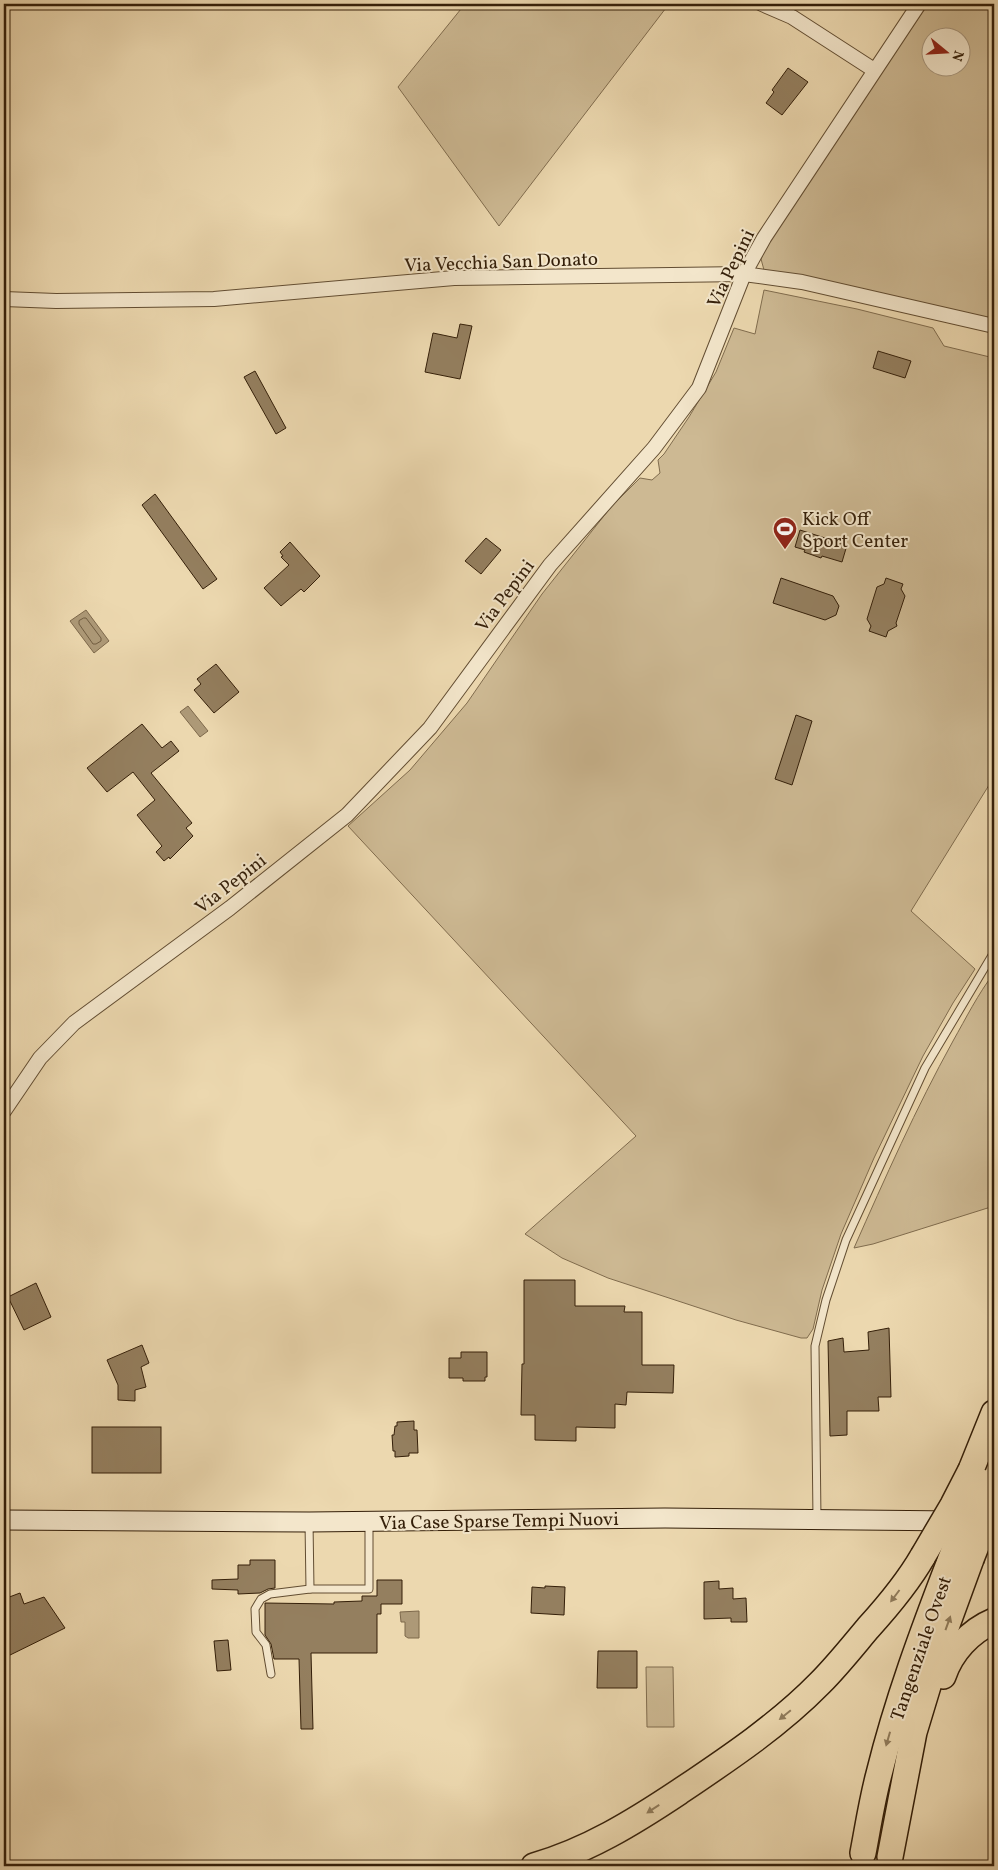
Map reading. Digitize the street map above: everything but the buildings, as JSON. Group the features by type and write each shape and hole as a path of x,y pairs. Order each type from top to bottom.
{"highway":[{"path":"534,1866 586,1847 620,1830 749,1743 791,1710 821,1683 885,1609 923,1556 953,1505 977,1472 994,1413"},
{"name":"Tangenziale Ovest","path":"994,1448 977,1472 961,1560 944,1633 914,1732 892,1845 905,1823 925,1735 947,1663 955,1650 969,1637 994,1621"},
{"name":"Tangenziale Ovest","path":"863,1853 878,1776 898,1705 924,1630 994,1501"}],"street":[{"path":"762,4 792,17 874,70"},
{"name":"Via Pepini","path":"4,1112 40,1058 74,1023 230,908 346,816 430,728 550,566 654,448 699,388 744,274 764,238 919,4"},
{"name":"Via Vecchia San Donato","path":"4,299 56,301 214,299 454,278 744,274 802,282 994,326"},
{"name":"Via Case Sparse Tempi Nuovi","path":"4,1520 309,1522 665,1518 994,1520"}],"lane":[{"path":"816,1520 815,1346 826,1300 846,1240 925,1068 994,952"},
{"path":"271,1674 266,1645 256,1632 256,1609 260,1599 270,1594 310,1589 369,1589 369,1521"},
{"path":"309,1522 310,1589"}],"shaded area":[{"path":"465,4 669,4 499,226 398,87"},
{"path":"928,4 994,4 994,320 764,270 761,259 770,236"},
{"path":"764,290 857,309 933,328 944,346 994,358 994,777 911,911 975,969 923,1056 874,1158 841,1234 822,1290 813,1329 807,1338 736,1320 608,1278 562,1258 525,1234 636,1136 348,826 410,770 467,703 542,594 611,507 640,478 652,480 660,473 658,460 689,417 716,372 734,328 755,334"},
{"path":"994,973 994,1206 873,1244 854,1248 926,1092 972,1006"},
{"path":"646,1667 673,1667 674,1727 647,1727"}],"water":[{"path":"86,610 109,641 94,653 70,621"},
{"path":"188,706 208,731 200,737 180,712"},
{"path":"419,1611 419,1638 408,1638 405,1636 405,1622 401,1622 400,1612"}],"place":[{"name":"Kick Off Sport Center","path":"785,550"}]}
